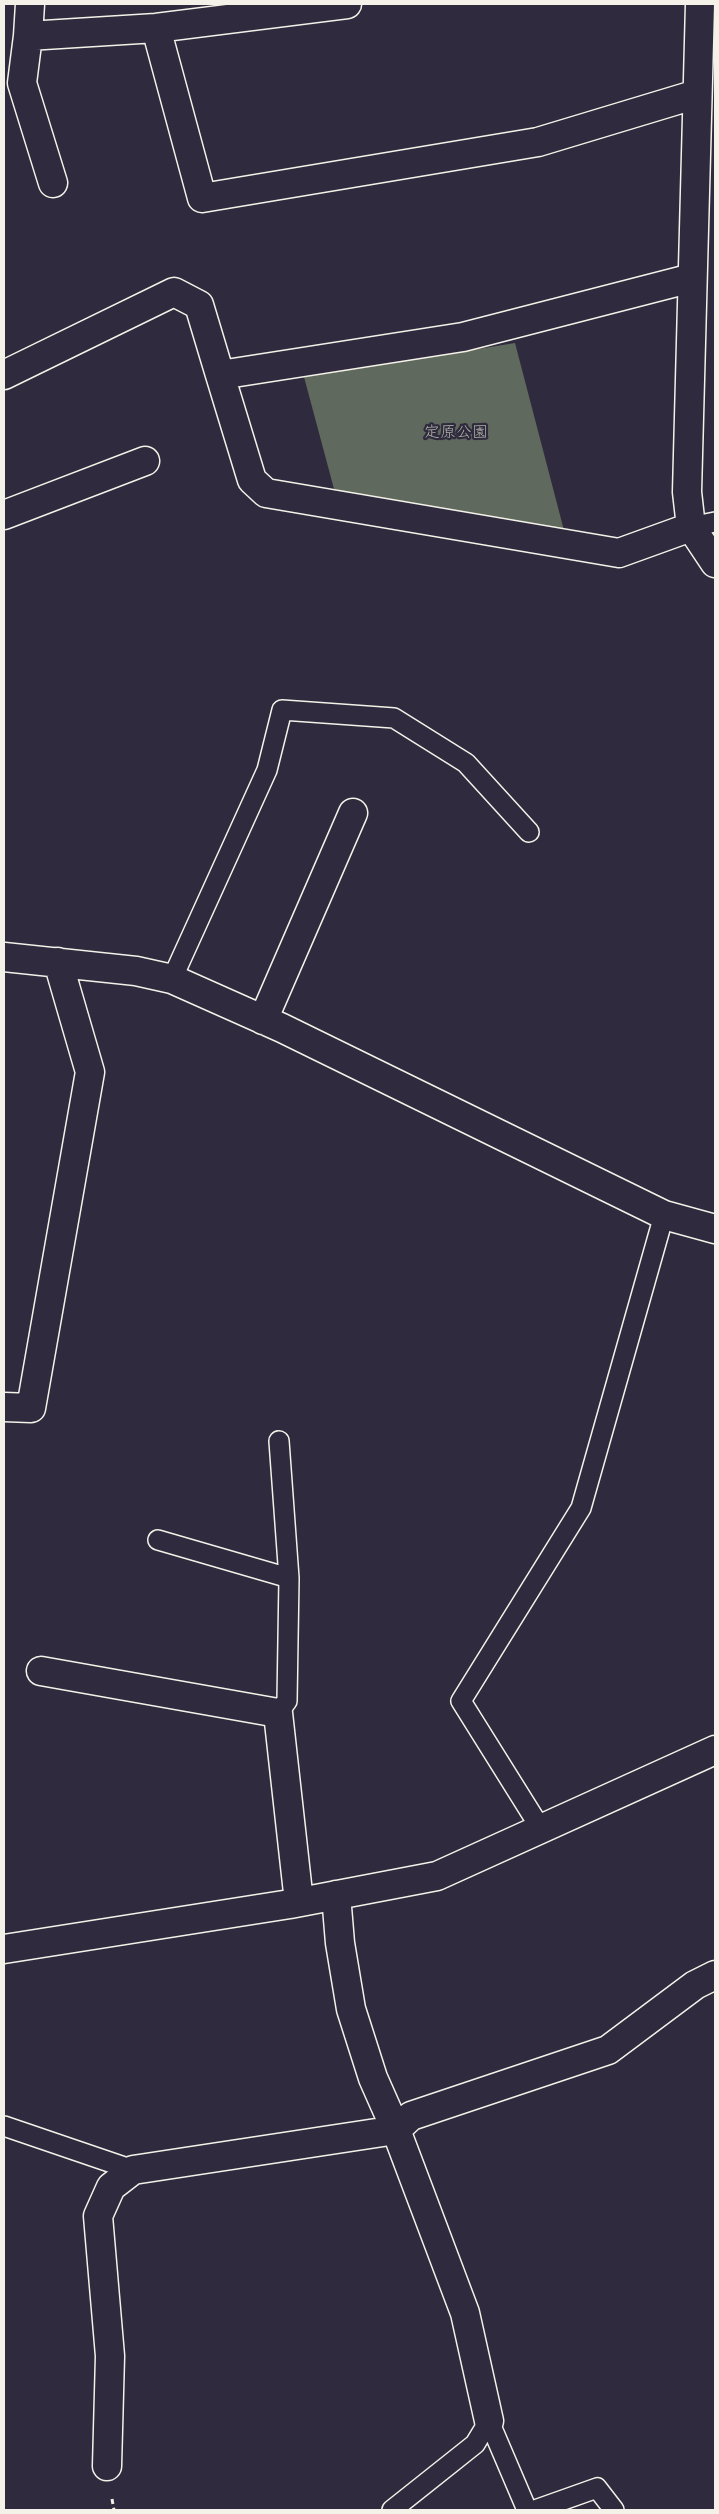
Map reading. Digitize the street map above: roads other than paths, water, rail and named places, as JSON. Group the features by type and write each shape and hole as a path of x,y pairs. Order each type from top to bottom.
{"street":[{"path":"30,4 22,83 53,183"},
{"path":"28,36 156,28 348,4"},
{"path":"700,4 697,94 706,185 692,278 687,492 703,525 715,563"},
{"path":"156,28 202,198 538,142 697,94"},
{"path":"220,375 463,337 692,278"},
{"path":"4,375 174,292 199,305 252,480 266,493 619,553 703,525"},
{"path":"4,515 145,462"},
{"path":"263,1020 353,813"},
{"path":"4,956 136,971 172,979 263,1020 664,1215 715,1228"},
{"path":"4,1407 31,1408 90,1072 58,962"},
{"path":"41,1671 278,1713 298,1902"},
{"path":"4,1949 298,1902 436,1876 715,1750"},
{"path":"336,1895 340,1943 351,2009 373,2078 396,2130 465,2313 489,2421"},
{"path":"107,2466 110,2356 98,2216 111,2187 133,2170 396,2130 411,2116 608,2050 695,1985 715,1975"}],"lane":[{"path":"172,979 267,770 282,710 394,718 466,763 529,832"},
{"path":"541,1828 461,1701 581,1508 664,1215"},
{"path":"278,1440 289,1578 287,1701 278,1713"},
{"path":"158,1540 289,1578"},
{"path":"4,2126 133,2170"},
{"path":"392,2510 475,2444 489,2421"},
{"path":"489,2421 526,2510"},
{"path":"535,2510 597,2488 614,2510"}],"park label":[{"name":"定原公園","path":"456,433"}]}
